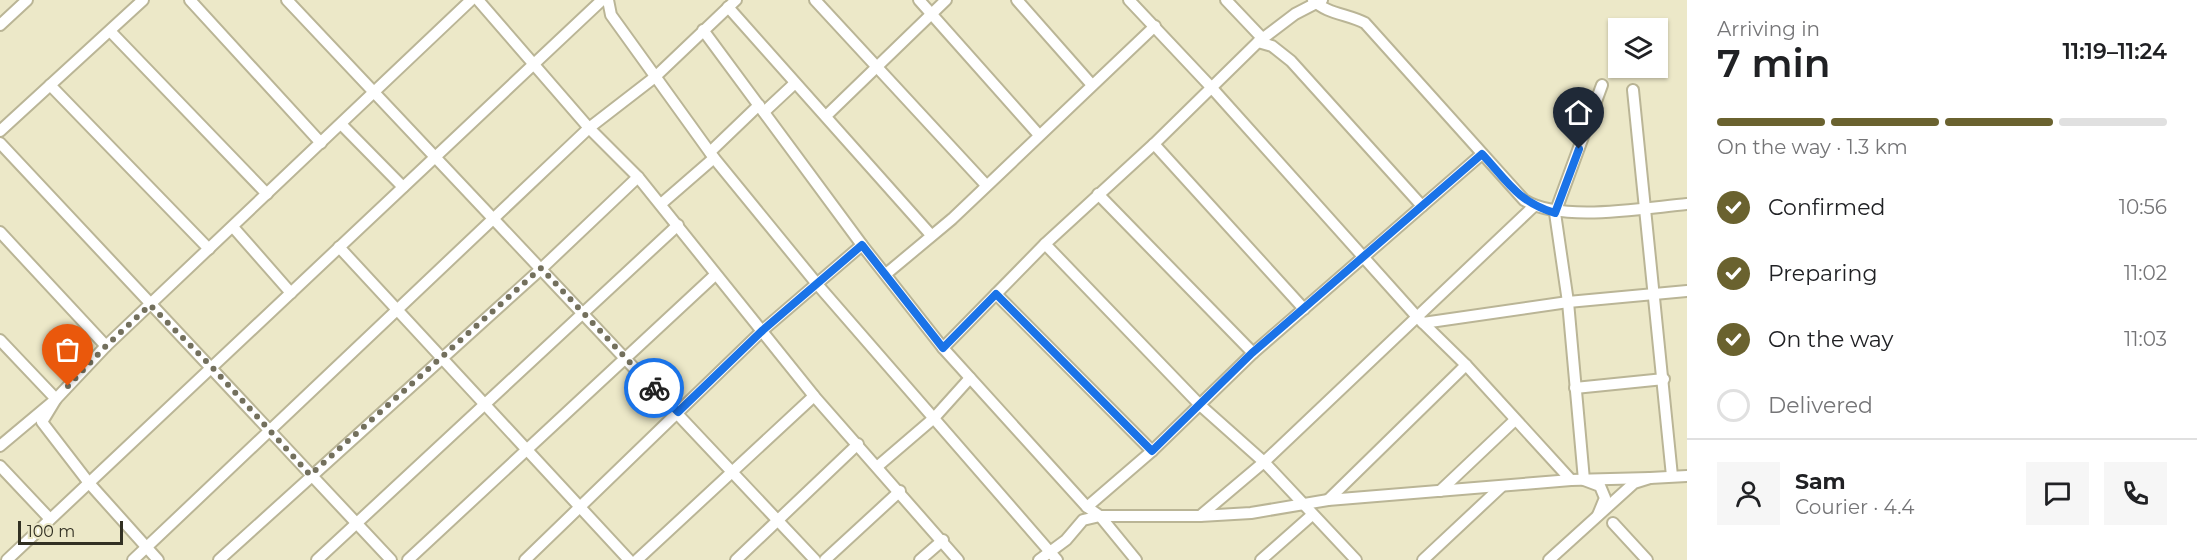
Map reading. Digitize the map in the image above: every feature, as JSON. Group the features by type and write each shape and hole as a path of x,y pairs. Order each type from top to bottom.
{"street":[{"path":"0,25 27,0"},
{"path":"0,131 143,0"},
{"path":"190,0 321,143"},
{"path":"287,0 372,94 495,218 815,560"},
{"path":"0,446 56,399 106,346 471,0"},
{"path":"478,0 590,128 638,177 814,396 900,491 958,560"},
{"path":"7,560 602,0"},
{"path":"608,0 610,15 712,155 817,284 1058,560"},
{"path":"815,0 986,185"},
{"path":"920,0 1039,135"},
{"path":"826,116 875,66 946,0"},
{"path":"1017,0 1092,85"},
{"path":"1129,0 1211,87 1420,320 1466,365 1571,480"},
{"path":"1226,0 1260,40 1279,50 1291,61 1422,206"},
{"path":"943,348 1045,244 1154,144 1260,40 1317,1 1328,10 1350,15 1365,23 1524,200 1534,206 1555,213 1687,204"},
{"path":"133,560 590,128 655,77 732,4 794,84 826,116 932,236"},
{"path":"886,274 932,236 1155,26"},
{"path":"703,30 862,245 943,348 1088,507 1100,516 1136,560"},
{"path":"110,31 267,194"},
{"path":"661,204 761,109 794,84"},
{"path":"50,85 209,249"},
{"path":"1584,480 1568,302 1555,213 1602,85"},
{"path":"1633,90 1672,476"},
{"path":"341,124 403,187"},
{"path":"0,143 391,560"},
{"path":"1154,144 1304,309"},
{"path":"1088,507 1152,451 1252,353 1482,154"},
{"path":"219,560 310,475 441,360 638,177"},
{"path":"1098,194 1252,353"},
{"path":"1200,516 1264,462 1420,320 1534,206"},
{"path":"317,560 678,225"},
{"path":"233,227 291,293"},
{"path":"0,232 106,346"},
{"path":"1045,244 1200,405 1264,462 1356,560"},
{"path":"525,560 763,330 862,245"},
{"path":"339,248 388,304 399,311 484,407 629,560"},
{"path":"408,560 715,274"},
{"path":"1420,320 1568,302 1687,291"},
{"path":"996,294 1152,451"},
{"path":"0,340 56,399"},
{"path":"1328,500 1466,365"},
{"path":"878,466 934,418 970,378"},
{"path":"1575,388 1664,379"},
{"path":"637,560 814,396"},
{"path":"56,399 42,422 89,483 158,560"},
{"path":"1440,491 1515,420"},
{"path":"736,560 858,444"},
{"path":"0,466 50,519"},
{"path":"1039,560 1066,540 1083,520 1100,516 1200,516 1251,513 1328,500 1571,480 1687,476"},
{"path":"1549,560 1634,483 1650,478"},
{"path":"1584,480 1595,482 1604,492 1604,505 1598,515"},
{"path":"1423,560 1501,487"},
{"path":"825,560 900,491"},
{"path":"1261,560 1312,515"},
{"path":"1613,523 1647,560"},
{"path":"920,560 943,540"}],"way so far":[{"path":"68,386 150,305 212,367 310,475 541,268 654,388"}],"route":[{"path":"654,388 678,412 763,330 862,245 943,348 996,294 1152,451 1252,353 1482,154 1524,200 1555,213 1579,149"}]}
